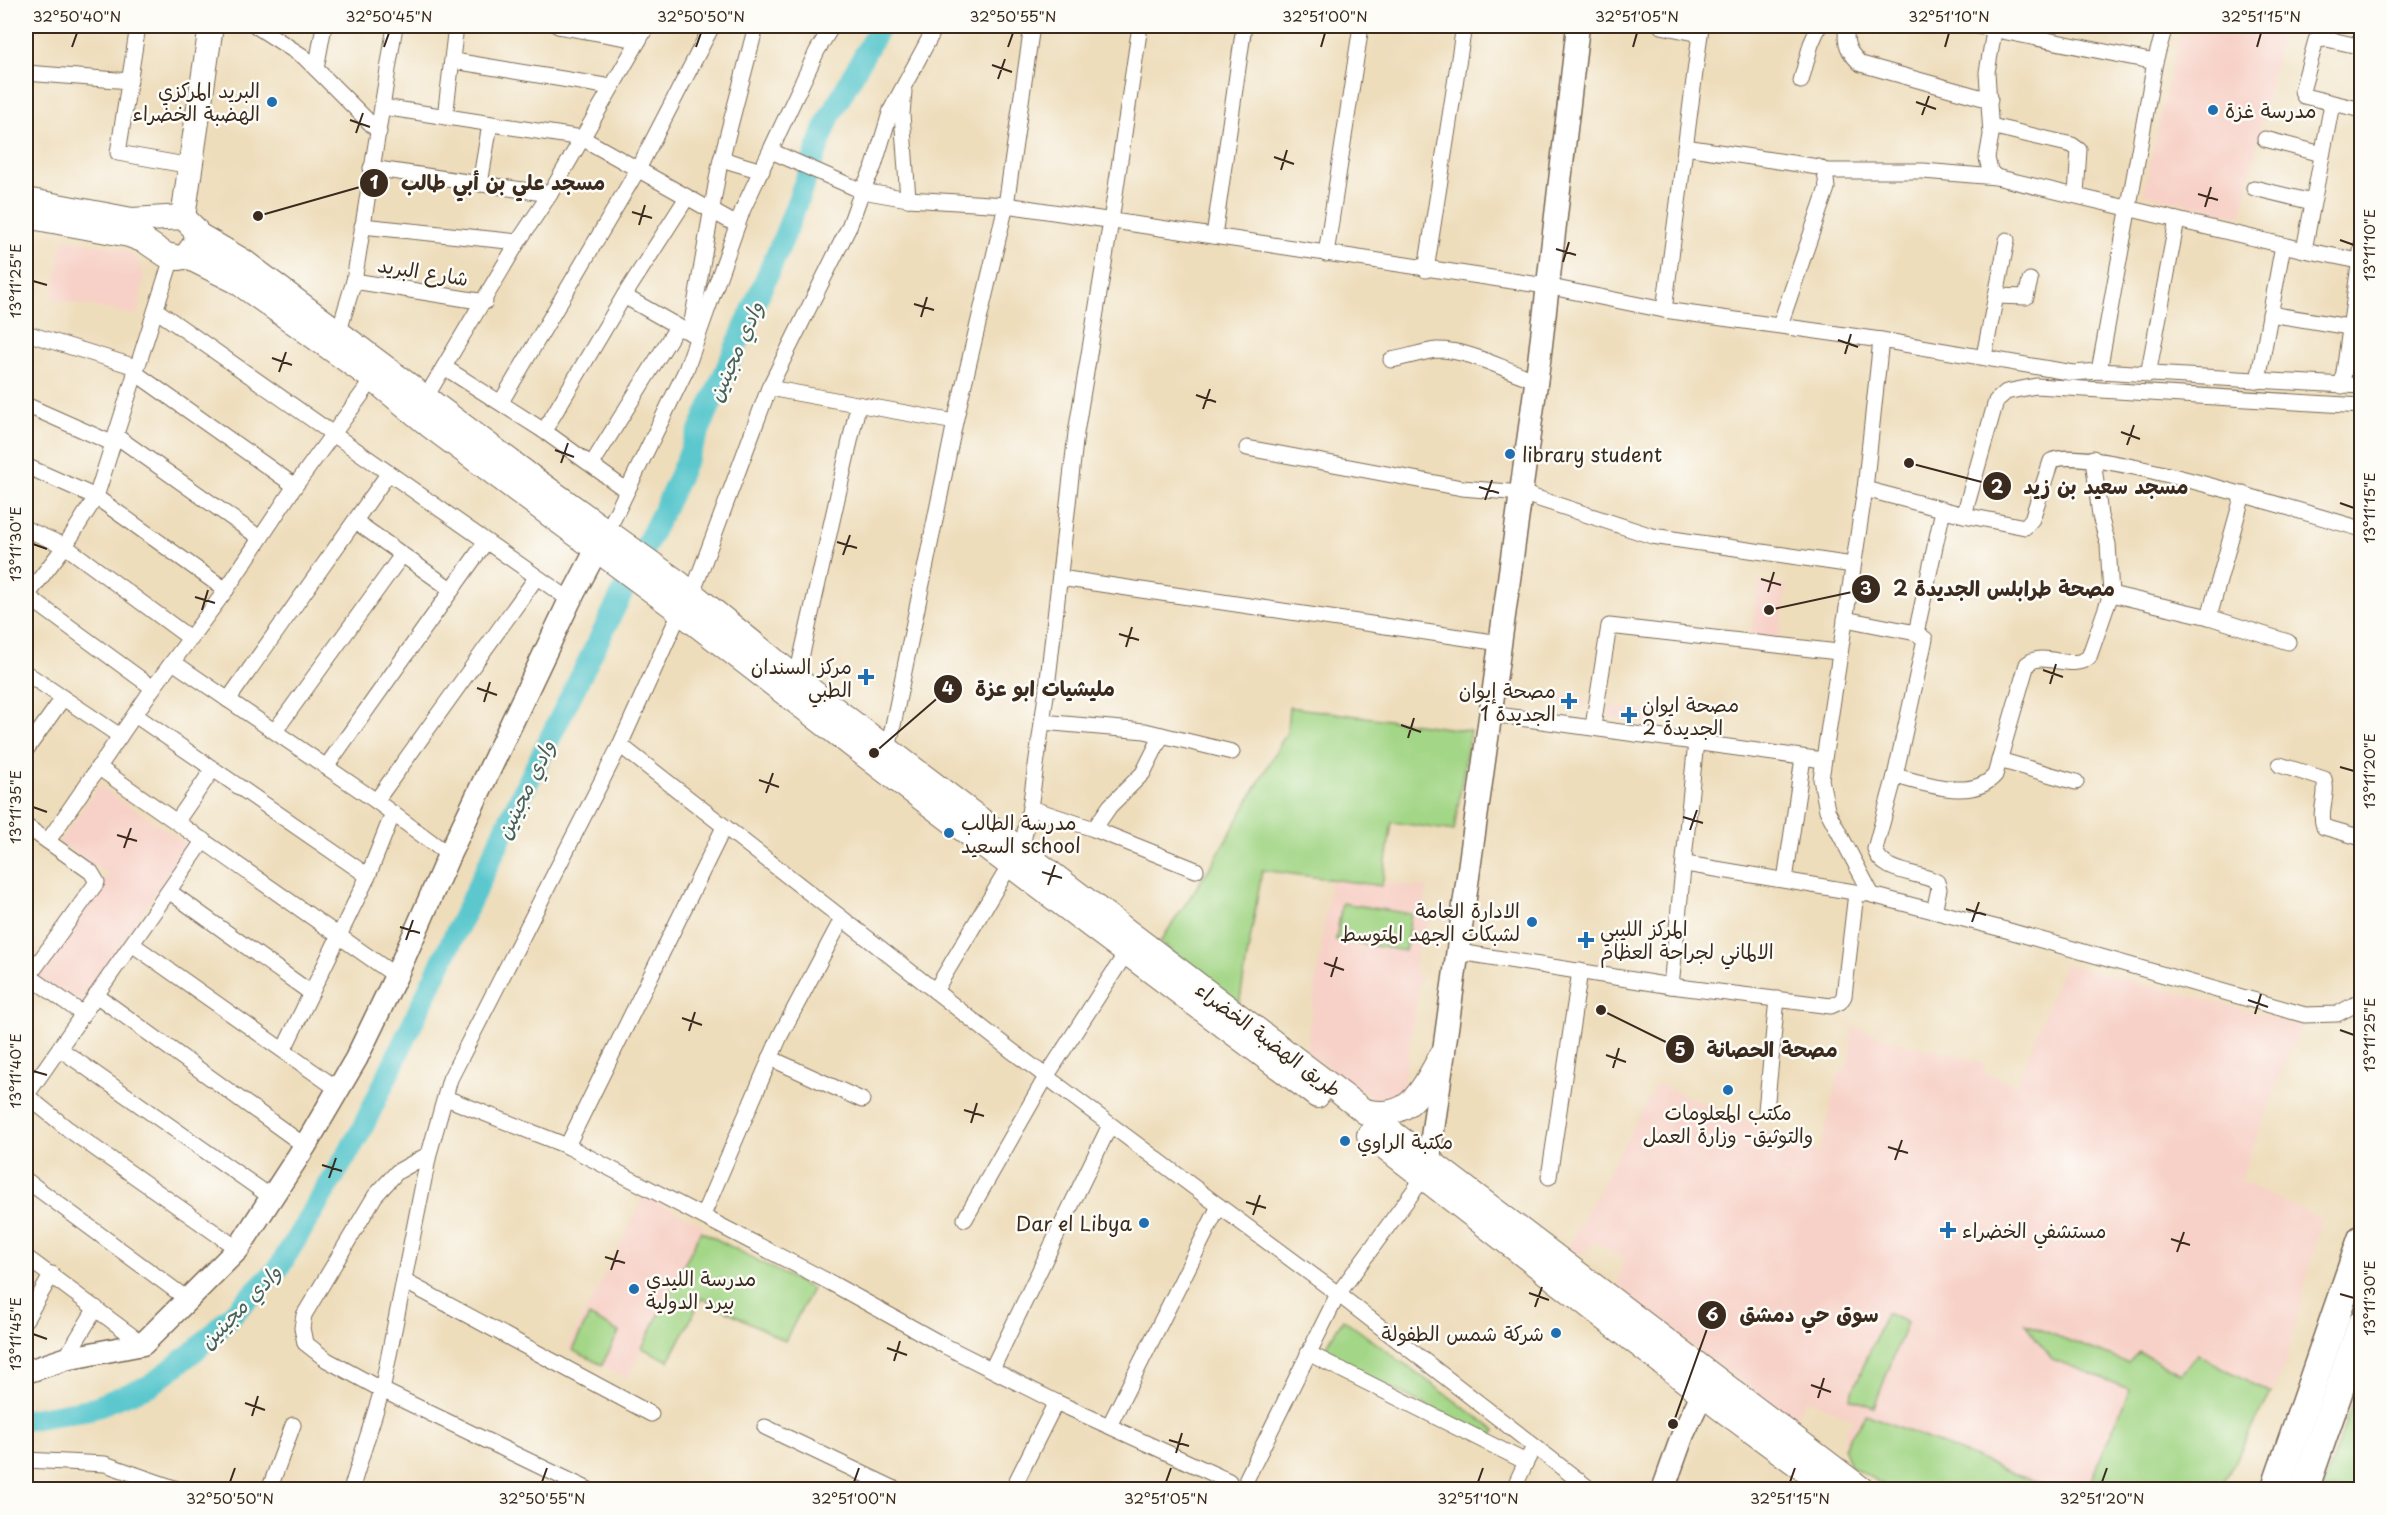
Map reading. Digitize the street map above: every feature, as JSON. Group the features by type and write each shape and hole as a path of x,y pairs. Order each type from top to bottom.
{"highway":[{"path":"2275,1490 2361,1239"},
{"path":"2304,1490 2361,1324"},
{"path":"2265,1490 2289,1450"}],"main road":[{"path":"173,255 195,247 183,223 211,26"},
{"path":"26,200 132,220 183,223 243,261 339,331 426,397 604,542"},
{"path":"26,216 129,235 236,281 373,379 429,425 604,542 680,598"},
{"path":"173,255 157,245 156,231 159,225 183,223"},
{"name":"طريق الهضبة الخضراء","path":"680,598 796,680 821,710 888,750 1126,953 1426,1168 1863,1490"},
{"name":"طريق الهضبة الخضراء","path":"680,598 821,710 1015,858 1364,1111 1426,1168 1702,1394 1830,1488"},
{"path":"1364,1111 1383,1114 1401,1110 1410,1103 1443,1053"}],"street":[{"path":"138,26 118,153 191,166"},
{"path":"316,69 324,26"},
{"path":"339,331 354,281 395,26"},
{"path":"446,117 454,61 456,26"},
{"path":"558,26 639,40"},
{"path":"426,397 485,302 518,242 550,194 647,26"},
{"path":"501,402 638,171 712,26"},
{"path":"26,1372 64,1359 143,1344 238,1249 339,1090 396,976 449,855 570,600 604,542 626,490 670,405 688,333 721,159 756,26"},
{"path":"592,464 688,333 817,51 832,26"},
{"path":"351,1490 382,1390 429,1154 450,1080 620,745 770,388 849,227 874,166 891,110 936,26"},
{"path":"888,750 955,422 1006,205 1032,26"},
{"path":"935,991 1015,858 1030,808 1076,433 1112,220 1140,26"},
{"path":"1214,236 1244,26"},
{"path":"1326,254 1361,26"},
{"path":"1426,270 1464,26"},
{"path":"446,1098 567,1146 703,1215 1056,1402 1110,1424 1228,1485 1239,1475 1249,1484 1308,1353 1338,1294 1426,1168 1459,952 1521,493 1578,26"},
{"path":"1661,26 1700,30 1664,310"},
{"path":"1801,81 1810,44 1819,26"},
{"path":"1847,26 1845,42 1851,55 1861,64 1990,100"},
{"path":"1977,26 1995,27 2155,62"},
{"path":"2098,371 2155,62 2165,26"},
{"path":"263,27 291,46 379,132"},
{"path":"1995,27 1988,72 1991,126 1987,158 1990,171 1996,177"},
{"path":"2361,47 2318,38 2313,43 2302,91 2304,96 2361,110"},
{"path":"454,61 612,87"},
{"path":"26,73 130,81"},
{"path":"905,85 902,114 908,200"},
{"path":"2304,250 2332,104"},
{"path":"383,107 582,138 686,199 737,225"},
{"path":"480,184 490,124"},
{"path":"1991,126 2072,145 2079,150 2081,154 2076,194"},
{"path":"2265,139 2322,154"},
{"path":"1685,147 1818,166 1825,171 1923,171 1996,177 2359,261"},
{"path":"771,151 862,191 908,200 1006,205 1112,220 1426,270 1546,286 1664,310 1881,340 2073,373 2098,371 2361,386"},
{"path":"721,159 762,171"},
{"path":"371,168 550,194"},
{"path":"1780,325 1827,188 1825,171"},
{"path":"2254,188 2312,202"},
{"path":"544,431 686,199"},
{"path":"2148,375 2177,220"},
{"path":"362,226 518,242"},
{"path":"1984,356 2007,240"},
{"path":"2342,386 2361,244"},
{"path":"2258,381 2283,245"},
{"path":"153,688 26,596 65,546 96,497 173,255"},
{"path":"1996,296 2012,299 2026,297 2030,280"},
{"name":"شارع البريد","path":"354,281 485,302"},
{"path":"624,297 688,333"},
{"path":"156,310 485,543 570,600"},
{"path":"2270,314 2349,327"},
{"path":"26,333 135,370 295,486"},
{"path":"1459,952 1671,986 1826,1006 1840,1002 1844,996 1864,894 1822,794 1823,760 1864,489 1881,340"},
{"path":"1391,360 1434,350 1453,351 1469,354 1510,372 1536,380"},
{"path":"444,367 544,431 626,490"},
{"path":"48,841 153,688 226,590 295,486 373,379"},
{"path":"1964,515 1996,401 2006,392 2036,386 2361,406"},
{"path":"770,388 955,422"},
{"path":"26,405 115,440 260,538"},
{"path":"796,680 858,406"},
{"path":"1247,448 1462,488 1521,493 1652,536 1853,565"},
{"path":"1864,489 1964,515 2025,527 2032,519 2051,461 2059,458 2093,458 2243,494 2361,529"},
{"path":"1896,776 1927,785 1976,788 1983,786 1995,775 2027,664 2033,660 2077,663 2089,657 2111,594 2108,544 2100,516 2093,458"},
{"path":"26,466 96,497 226,590"},
{"path":"228,700 388,474"},
{"path":"2209,617 2243,494"},
{"path":"1916,633 1944,510"},
{"path":"355,521 452,590"},
{"path":"26,529 65,546 191,639"},
{"path":"326,767 485,543"},
{"path":"275,731 402,555"},
{"path":"376,801 536,578"},
{"path":"1060,578 1500,643"},
{"path":"2111,594 2209,617 2288,642"},
{"path":"1845,619 1916,633 1925,639 1926,644 1896,776 1875,849 1887,864 1937,882 1939,889 1934,911"},
{"path":"1593,726 1609,627 1838,652"},
{"path":"174,662 376,801 449,855"},
{"path":"26,673 120,736"},
{"path":"26,749 63,698"},
{"path":"1491,714 1593,726 1823,760"},
{"path":"135,715 368,876"},
{"path":"1042,722 1122,728 1232,752"},
{"path":"1094,829 1110,806 1143,773 1162,735"},
{"path":"1671,986 1686,864 1696,742"},
{"path":"620,745 1046,1077 1338,1294 1591,1490"},
{"path":"1785,880 1803,758"},
{"path":"1999,760 2076,782"},
{"path":"2280,765 2324,779 2326,788 2322,819 2324,826 2361,838"},
{"path":"98,767 396,976"},
{"path":"177,821 213,769"},
{"path":"1030,808 1094,829 1196,870"},
{"path":"284,1049 368,876 393,813"},
{"path":"26,826 91,872 97,882 27,978 83,1014"},
{"path":"567,1146 724,827"},
{"path":"204,840 26,1096 68,1129 238,1249"},
{"path":"1686,864 1864,894 1934,911 2305,1015 2337,1014 2361,1001"},
{"path":"170,892 311,993"},
{"path":"703,1215 770,1058 842,919"},
{"path":"132,944 284,1049 339,1090"},
{"path":"965,1219 1046,1077 1126,953"},
{"path":"1549,1177 1580,971"},
{"path":"96,994 305,1146"},
{"path":"1766,1110 1777,999"},
{"path":"60,1049 271,1197"},
{"path":"770,1058 862,1100"},
{"path":"992,1369 1110,1125"},
{"path":"429,1154 397,1172 375,1196 304,1315 302,1328 305,1343 327,1360 382,1390 589,1490"},
{"path":"26,1180 187,1299"},
{"path":"1110,1424 1219,1206"},
{"path":"26,1257 52,1274 143,1344"},
{"path":"26,1319 52,1274"},
{"path":"404,1281 651,1414"},
{"path":"64,1359 96,1308"},
{"path":"1308,1353 1526,1462"},
{"path":"1663,1490 1683,1434 1702,1394"},
{"path":"1012,1490 1056,1402"},
{"path":"269,1490 293,1425"},
{"path":"765,1427 897,1490"},
{"path":"1513,1490 1534,1447"},
{"path":"26,1460 105,1464 180,1490"}],"shaded area":[{"name":"مدرسة غزة","path":"2181,26 2283,26 2241,216 2143,194"},
{"path":"64,238 129,251 136,259 144,276 137,315 52,299"},
{"path":"1758,582 1787,585 1779,639 1751,636"},
{"name":"مصحة إيوان الجديدة 1","path":"1554,695 1586,700 1585,707 1553,702"},
{"name":"مصحة ايوان الجديدة 2","path":"1611,706 1649,713 1647,724 1609,717"},
{"path":"99,786 188,845 78,1006 35,976 109,875 59,842"},
{"path":"1331,876 1427,888 1424,910 1430,911 1426,941 1418,947 1414,969 1420,979 1402,1092 1377,1101 1306,1052"},
{"name":"مستشفي الخضراء","path":"2064,964 2301,1024 2240,1181 2322,1219 2285,1365 2220,1489 1891,1489 1850,1466 1843,1447 1846,1431 1854,1419 1806,1398 1798,1416 1789,1418 1623,1293 1618,1283 1624,1258 1594,1242 1585,1253 1565,1252 1657,1084 1820,1152 1838,1075 1848,1066 1853,1027 1929,1051 1930,1047 1982,1064 1985,1073 2016,1085"},
{"name":"مدرسة الليدي بيرد الدولية","path":"645,1196 704,1226 627,1378 567,1348"}],"green space":[{"path":"1289,707 1470,731 1454,831 1392,822 1382,886 1262,870 1239,1005 1160,942 1215,860 1287,732"},
{"path":"1342,903 1411,914 1405,951 1336,940"},
{"path":"701,1231 812,1289 785,1341 702,1298 669,1361 642,1348"},
{"path":"1886,1313 1907,1322 1874,1407 1850,1398"},
{"path":"589,1316 619,1332 602,1365 572,1350"},
{"path":"1343,1319 1496,1431 1491,1437 1321,1354"},
{"path":"2025,1324 2128,1363 2139,1352 2181,1374 2197,1354 2271,1393 2220,1489 2126,1490 2090,1482 2130,1389 2052,1359"},
{"path":"2361,1379 2361,1489 2322,1489 2326,1478"},
{"path":"1866,1414 2052,1490 1891,1489 1850,1466 1843,1447"}],"waterway":[{"name":"وادي مجينين","path":"26,1420 90,1409 151,1385 197,1349 278,1269 361,1131 516,806 671,495 784,237 829,118 880,26"}],"place":[{"name":"البريد المركزي الهضبة الخضراء","path":"272,102"},
{"name":"مدرسة غزة","path":"2213,110"},
{"name":"مسجد علي بن أبي طالب","path":"258,216"},
{"name":"library student","path":"1510,454"},
{"name":"مسجد سعيد بن زيد","path":"1909,463"},
{"name":"مصحة طرابلس الجديدة 2","path":"1769,610"},
{"name":"مركز السندان الطبي","path":"866,677"},
{"name":"مصحة إيوان الجديدة 1","path":"1569,701"},
{"name":"مصحة ايوان الجديدة 2","path":"1629,715"},
{"name":"مليشيات ابو عزة","path":"874,753"},
{"name":"مدرسة الطالب السعيد school","path":"949,833"},
{"name":"الادارة العامة لشبكات الجهد المتوسط","path":"1532,922"},
{"name":"المركز الليبي الالماني لجراحة العظام","path":"1586,940"},
{"name":"مصحة الحصانة","path":"1601,1010"},
{"name":"مكتب المعلومات والتوثيق- وزارة العمل","path":"1728,1090"},
{"name":"مكتبة الراوي","path":"1345,1141"},
{"name":"Dar el Libya","path":"1144,1223"},
{"name":"مستشفي الخضراء","path":"1948,1230"},
{"name":"مدرسة الليدي بيرد الدولية","path":"634,1289"},
{"name":"شركة شمس الطفولة","path":"1556,1333"},
{"name":"سوق حي دمشق","path":"1673,1424"}]}
